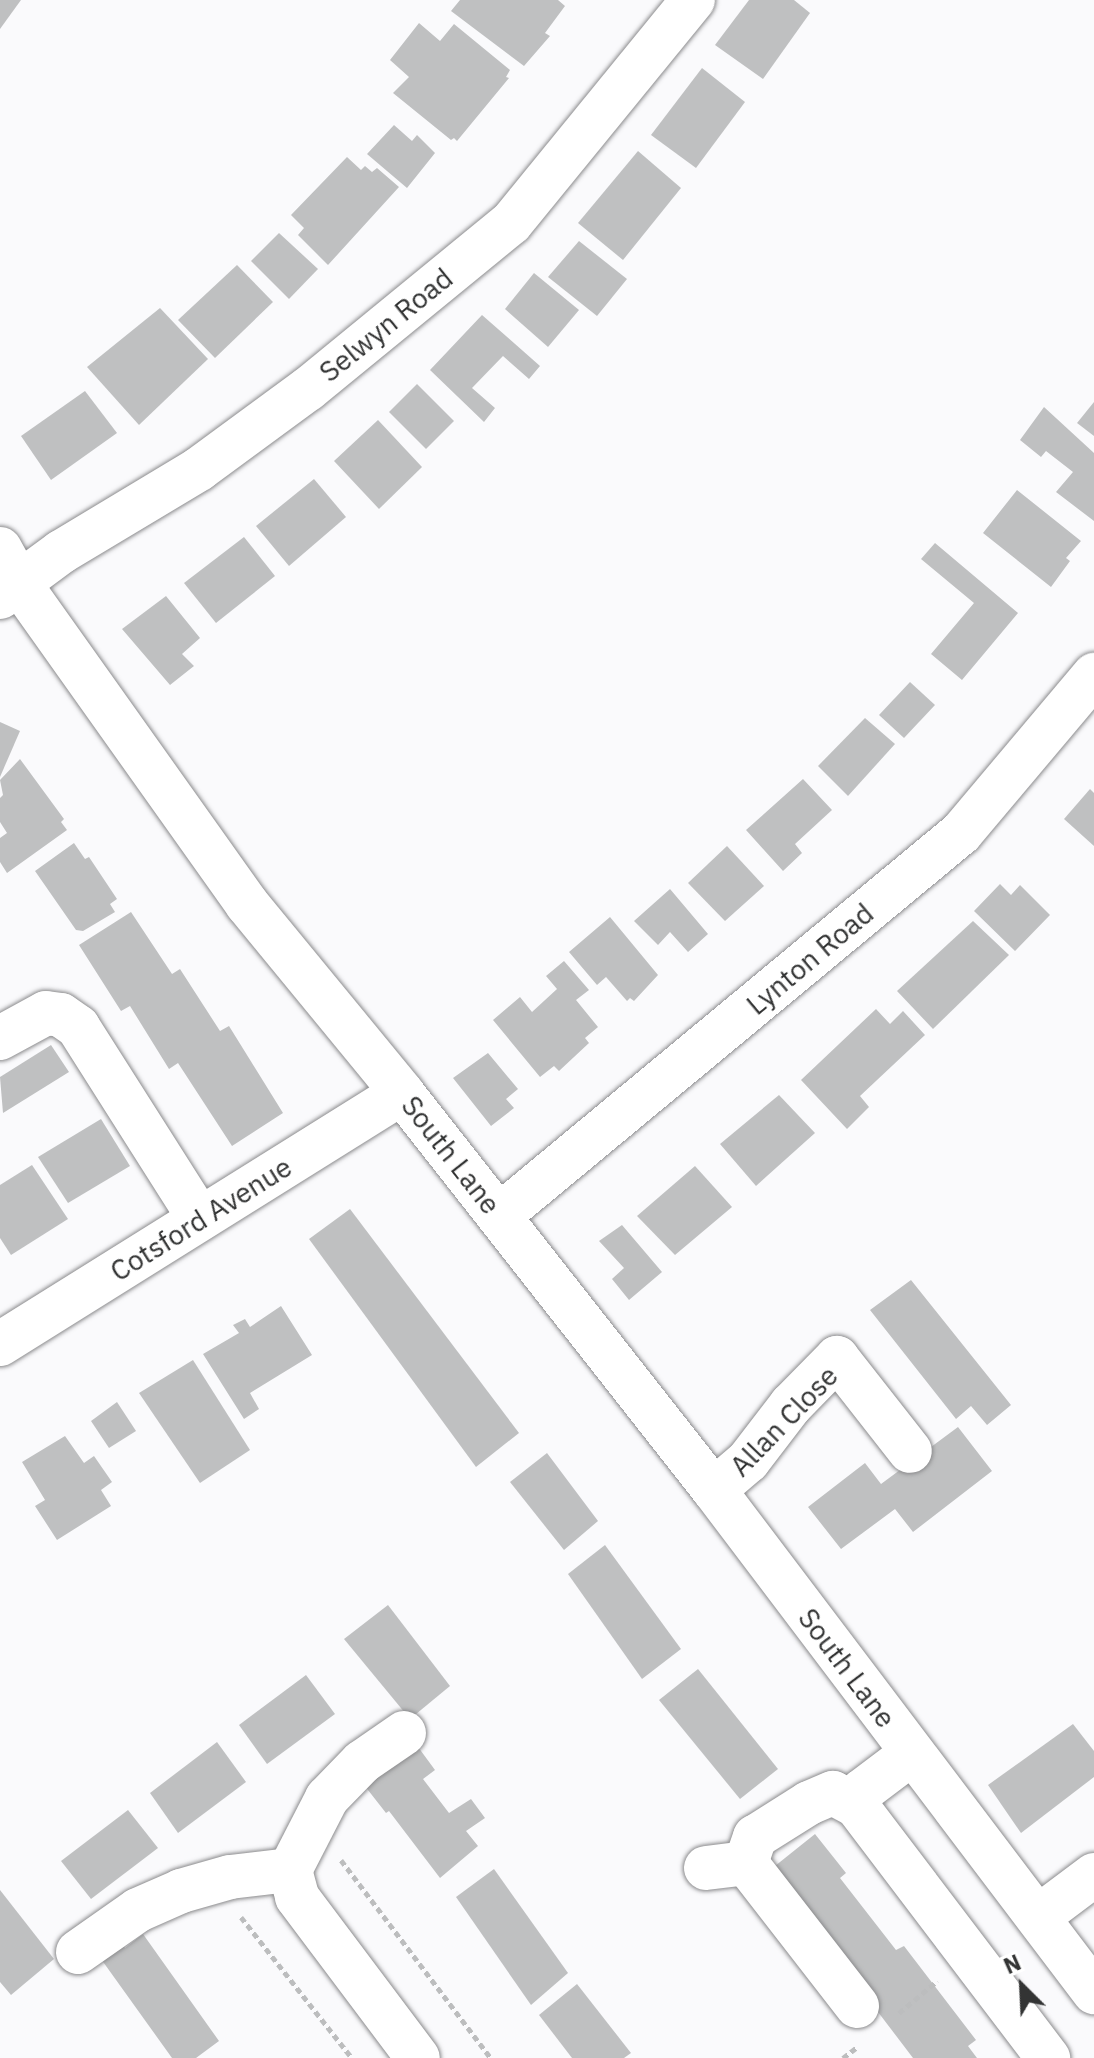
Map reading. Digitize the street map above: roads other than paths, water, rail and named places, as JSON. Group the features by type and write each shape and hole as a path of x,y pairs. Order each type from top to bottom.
{"street":[{"name":"Selwyn Road","path":"6,577 61,552 199,469 308,389 511,223 693,0"},
{"name":"South Lane","path":"6,577 247,904 402,1093 714,1490 1094,1992"},
{"name":"Lynton Road","path":"499,1216 961,833 1094,675"},
{"path":"0,1038 46,1013 61,1015 78,1027 200,1219"},
{"name":"Cotsford Avenue","path":"0,1344 402,1093"},
{"name":"Allan Close","path":"714,1490 748,1461 791,1405 837,1358 910,1451"},
{"path":"404,1733 362,1762 327,1798 290,1870 297,1897 418,2058"},
{"name":"South Lane","path":"856,1805 862,1791 911,1754"},
{"path":"870,2022 726,1866 755,1837 809,1803 833,1793 856,1805 1048,2058"},
{"path":"78,1952 138,1910 181,1891 222,1879 290,1870"},
{"path":"1038,1917 1094,1875"}]}
